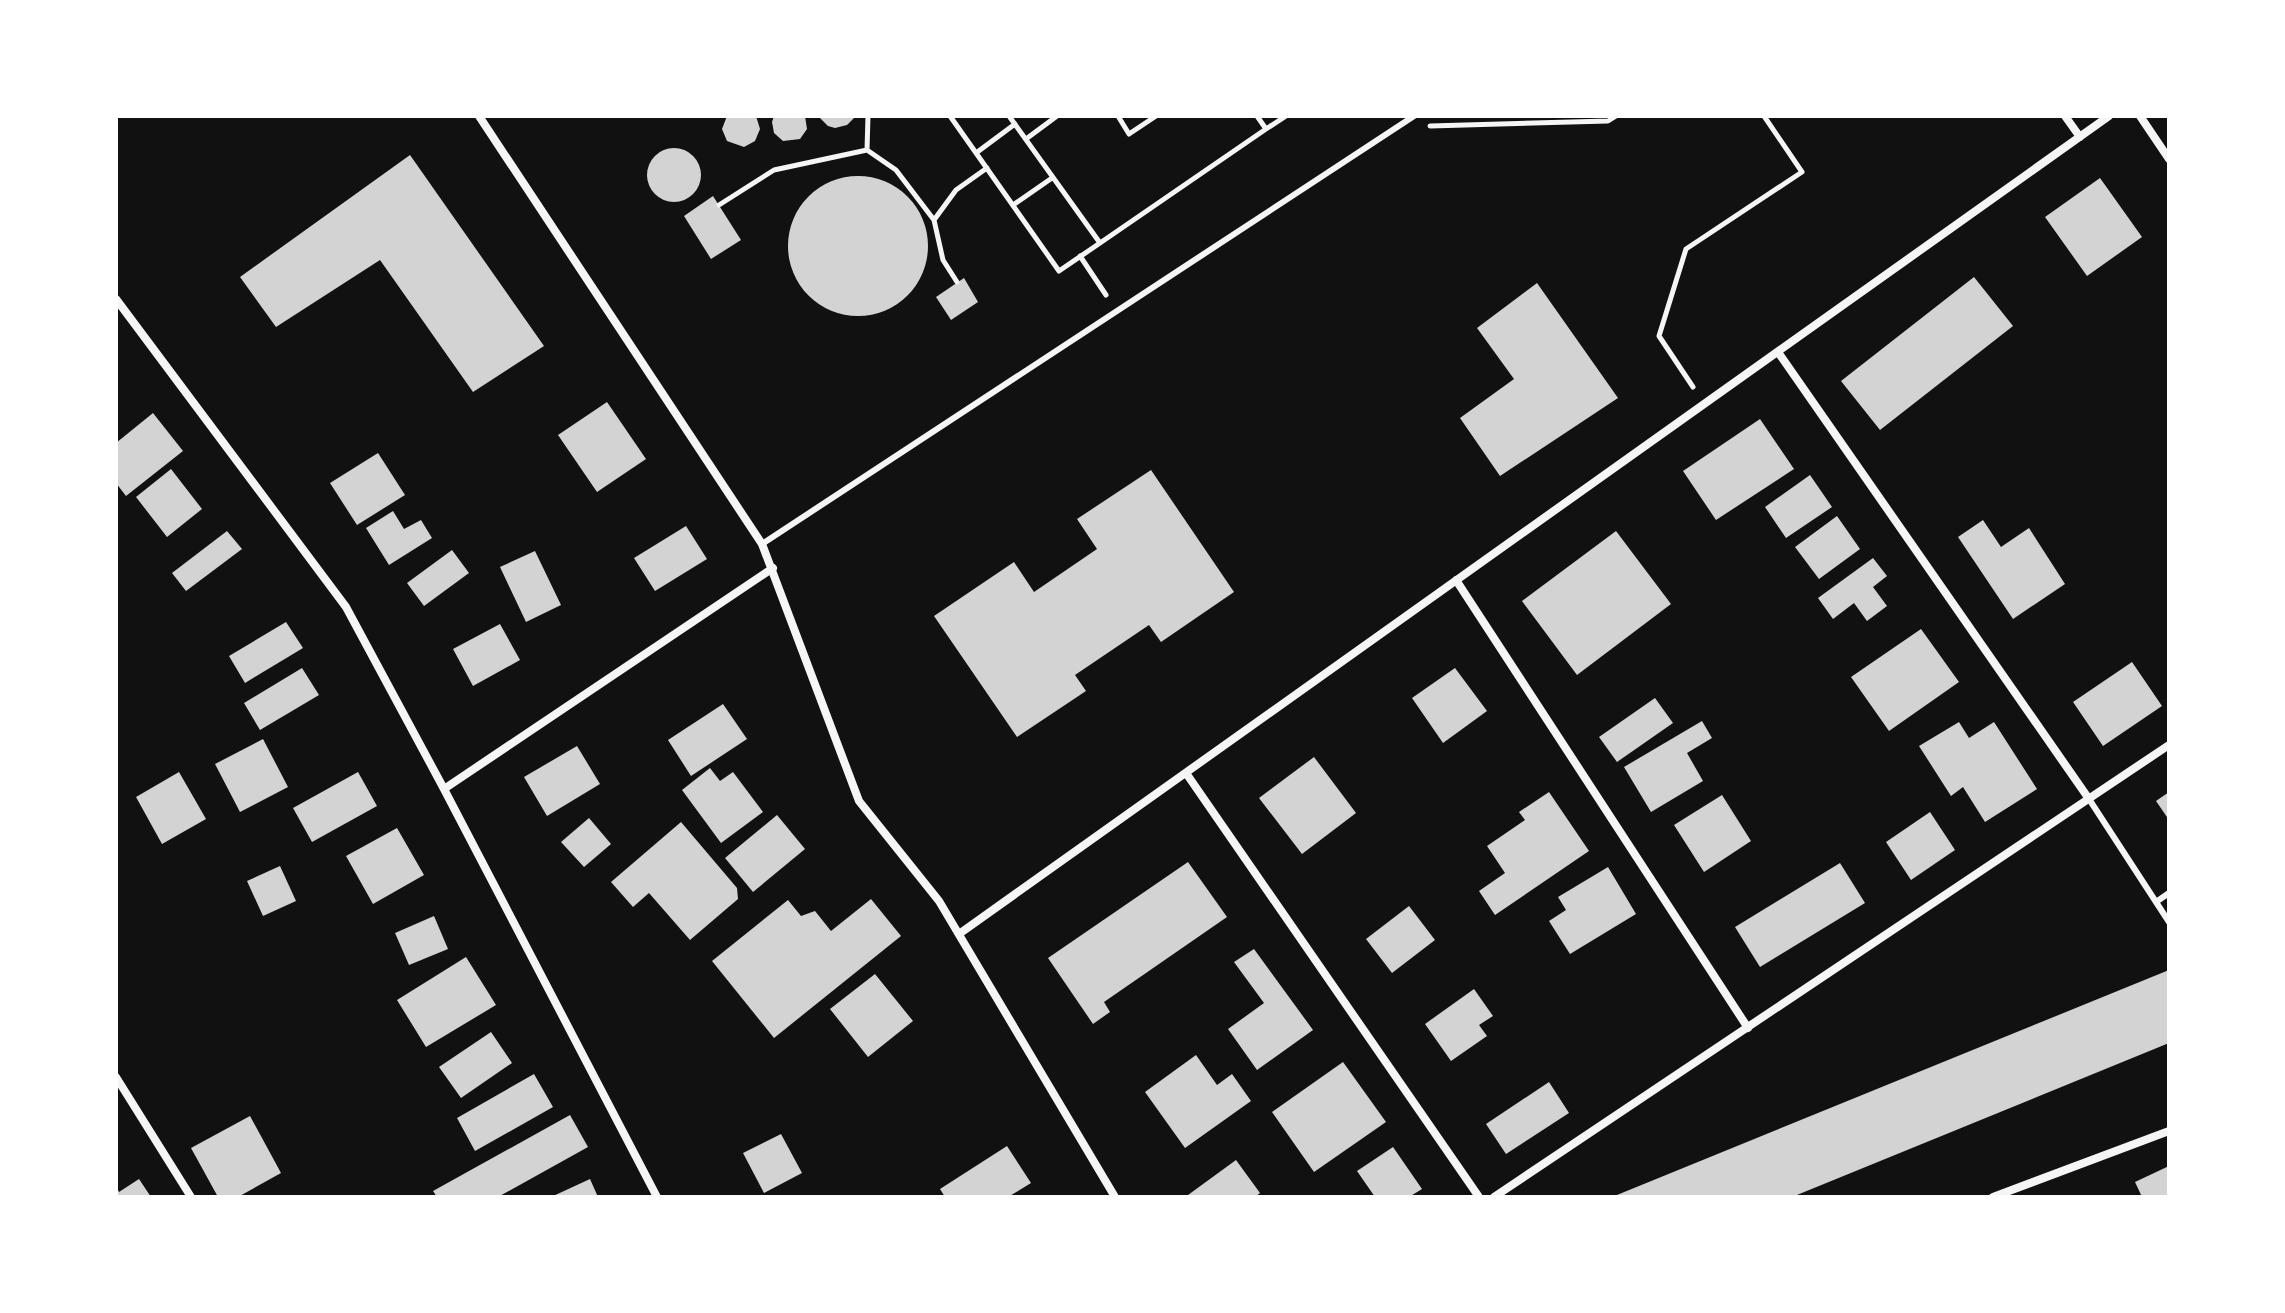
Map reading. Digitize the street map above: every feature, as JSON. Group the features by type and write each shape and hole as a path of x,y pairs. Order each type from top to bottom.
{"street":[{"path":"479,116 762,544 859,801 939,901 1115,1197"},
{"path":"2065,116 2080,137"},
{"path":"959,934 2109,116"},
{"path":"2140,116 2169,159"},
{"path":"116,299 346,607 657,1197"},
{"path":"1778,352 2089,799"},
{"path":"444,789 773,568"},
{"path":"1456,580 1748,1028"},
{"path":"1494,1197 2169,745"},
{"path":"1186,773 1479,1197"},
{"path":"116,1077 191,1197"},
{"path":"1993,1197 2169,1131"}],"lane":[{"path":"762,544 1414,116"},
{"path":"2089,799 2169,922"},
{"path":"2156,902 2169,893"}],"path":[{"path":"867,150 868,116"},
{"path":"950,116 1059,271 1286,116"},
{"path":"1009,116 1100,243"},
{"path":"1026,139 1057,116"},
{"path":"1118,116 1129,134 1156,116"},
{"path":"1257,116 1266,129"},
{"path":"1398,127 1608,121 1616,116"},
{"path":"1704,404 1659,336 1686,249 1802,172 1764,116"},
{"path":"976,153 1015,124"},
{"path":"719,205 774,170 867,150 896,170 934,220 943,260 957,282"},
{"path":"934,220 956,190 987,168"},
{"path":"1013,205 1052,178"},
{"path":"1080,256 1117,312"}],"building":[{"path":"727,116 756,116 760,129 755,141 744,147 727,141 722,129"},
{"path":"774,116 805,116 807,129 800,139 783,141 774,133"},
{"path":"818,116 856,116 847,125 835,128 828,126"},
{"path":"674,148 693,156 701,175 693,194 674,202 655,194 647,175 655,156"},
{"path":"410,155 544,346 473,392 380,260 276,327 240,277"},
{"path":"858,176 885,182 907,197 922,219 928,246 922,273 907,295 885,310 858,316 831,310 809,295 794,273 788,246 794,219 809,197 831,182"},
{"path":"2100,178 2142,237 2087,276 2045,217"},
{"path":"713,196 741,240 711,259 684,216"},
{"path":"1974,277 2013,326 1880,430 1841,381"},
{"path":"964,278 978,302 951,320 936,297"},
{"path":"1537,283 1618,398 1500,476 1460,418 1514,379 1477,328"},
{"path":"607,402 646,459 597,492 558,435"},
{"path":"153,413 183,451 126,496 116,483 116,443"},
{"path":"1760,419 1794,469 1716,520 1683,471"},
{"path":"378,453 405,495 357,525 330,483"},
{"path":"171,469 202,509 167,537 136,497"},
{"path":"1151,470 1234,592 1161,642 1149,625 1075,675 1086,691 1017,737 934,616 1014,562 1034,592 1097,549 1077,519"},
{"path":"1810,475 1832,507 1786,538 1765,507"},
{"path":"393,511 404,529 421,520 432,538 389,565 366,528"},
{"path":"1837,516 1860,549 1819,579 1795,547"},
{"path":"1983,520 2001,547 2029,528 2065,584 2013,619 1958,537"},
{"path":"686,526 707,559 655,591 634,558"},
{"path":"227,531 242,549 186,591 172,573"},
{"path":"1616,531 1671,604 1577,675 1522,601"},
{"path":"452,550 469,573 424,606 407,583"},
{"path":"535,551 561,605 526,622 500,567"},
{"path":"1873,558 1887,576 1873,587 1887,606 1867,621 1854,603 1833,619 1818,598"},
{"path":"286,622 303,648 245,683 229,656"},
{"path":"500,624 520,660 473,686 453,649"},
{"path":"1921,629 1959,682 1889,731 1851,677"},
{"path":"2132,662 2162,706 2103,746 2073,702"},
{"path":"302,668 319,695 260,730 244,703"},
{"path":"1455,668 1487,711 1443,743 1412,698"},
{"path":"1655,698 1673,723 1617,762 1599,737"},
{"path":"723,704 747,739 691,776 668,740"},
{"path":"1702,721 1712,738 1687,753 1703,781 1651,812 1624,767"},
{"path":"1959,722 1969,738 1994,722 2037,789 1985,822 1963,787 1951,796 1919,746"},
{"path":"263,739 288,787 240,812 215,764"},
{"path":"577,746 600,784 547,816 524,777"},
{"path":"1314,757 1356,813 1302,854 1259,798"},
{"path":"710,768 720,781 733,772 763,812 721,843 682,790"},
{"path":"179,772 206,819 162,844 136,797"},
{"path":"358,772 377,806 312,842 293,808"},
{"path":"1549,792 1589,851 1495,915 1479,891 1505,873 1487,846 1525,820 1519,812"},
{"path":"2169,792 2169,820 2156,801"},
{"path":"1722,795 1751,841 1704,872 1674,825"},
{"path":"1930,812 1955,850 1911,880 1886,842"},
{"path":"777,815 805,849 753,892 725,858"},
{"path":"589,818 611,844 584,867 561,842"},
{"path":"681,822 737,888 738,899 690,940 649,893 633,907 611,882"},
{"path":"397,828 424,875 373,904 346,856"},
{"path":"1188,862 1227,917 1104,1002 1110,1012 1093,1024 1048,958"},
{"path":"1840,863 1865,903 1760,967 1735,927"},
{"path":"280,866 296,901 263,916 247,881"},
{"path":"1608,867 1636,914 1570,954 1549,921 1566,910 1558,897"},
{"path":"871,899 901,936 774,1038 712,961 788,900 801,916 815,911 831,931"},
{"path":"1409,906 1435,940 1392,973 1366,939"},
{"path":"434,916 448,949 409,965 395,933"},
{"path":"1254,949 1313,1030 1257,1070 1228,1029 1264,1003 1234,962"},
{"path":"466,957 496,1005 426,1047 397,1000"},
{"path":"2169,970 2169,1043 1792,1197 1612,1197"},
{"path":"875,974 913,1021 868,1057 830,1009"},
{"path":"1474,989 1493,1016 1479,1025 1487,1036 1451,1061 1425,1024"},
{"path":"491,1032 512,1063 461,1098 439,1067"},
{"path":"1196,1055 1217,1085 1232,1074 1251,1101 1185,1148 1145,1092"},
{"path":"1343,1062 1386,1122 1314,1172 1272,1112"},
{"path":"534,1074 553,1107 475,1151 457,1118"},
{"path":"1549,1082 1569,1113 1506,1154 1486,1124"},
{"path":"570,1115 588,1147 498,1197 437,1197 433,1191"},
{"path":"250,1116 281,1173 238,1197 218,1197 191,1148"},
{"path":"781,1134 802,1173 764,1193 743,1153"},
{"path":"1007,1146 1031,1183 1008,1197 945,1197 940,1189"},
{"path":"1393,1147 1422,1189 1409,1197 1375,1197 1357,1171"},
{"path":"1236,1160 1260,1193 1255,1197 1188,1195"},
{"path":"2169,1166 2169,1197 2142,1197 2135,1182"},
{"path":"139,1179 151,1197 116,1197 116,1187 119,1192"},
{"path":"590,1179 598,1197 551,1197"}]}
